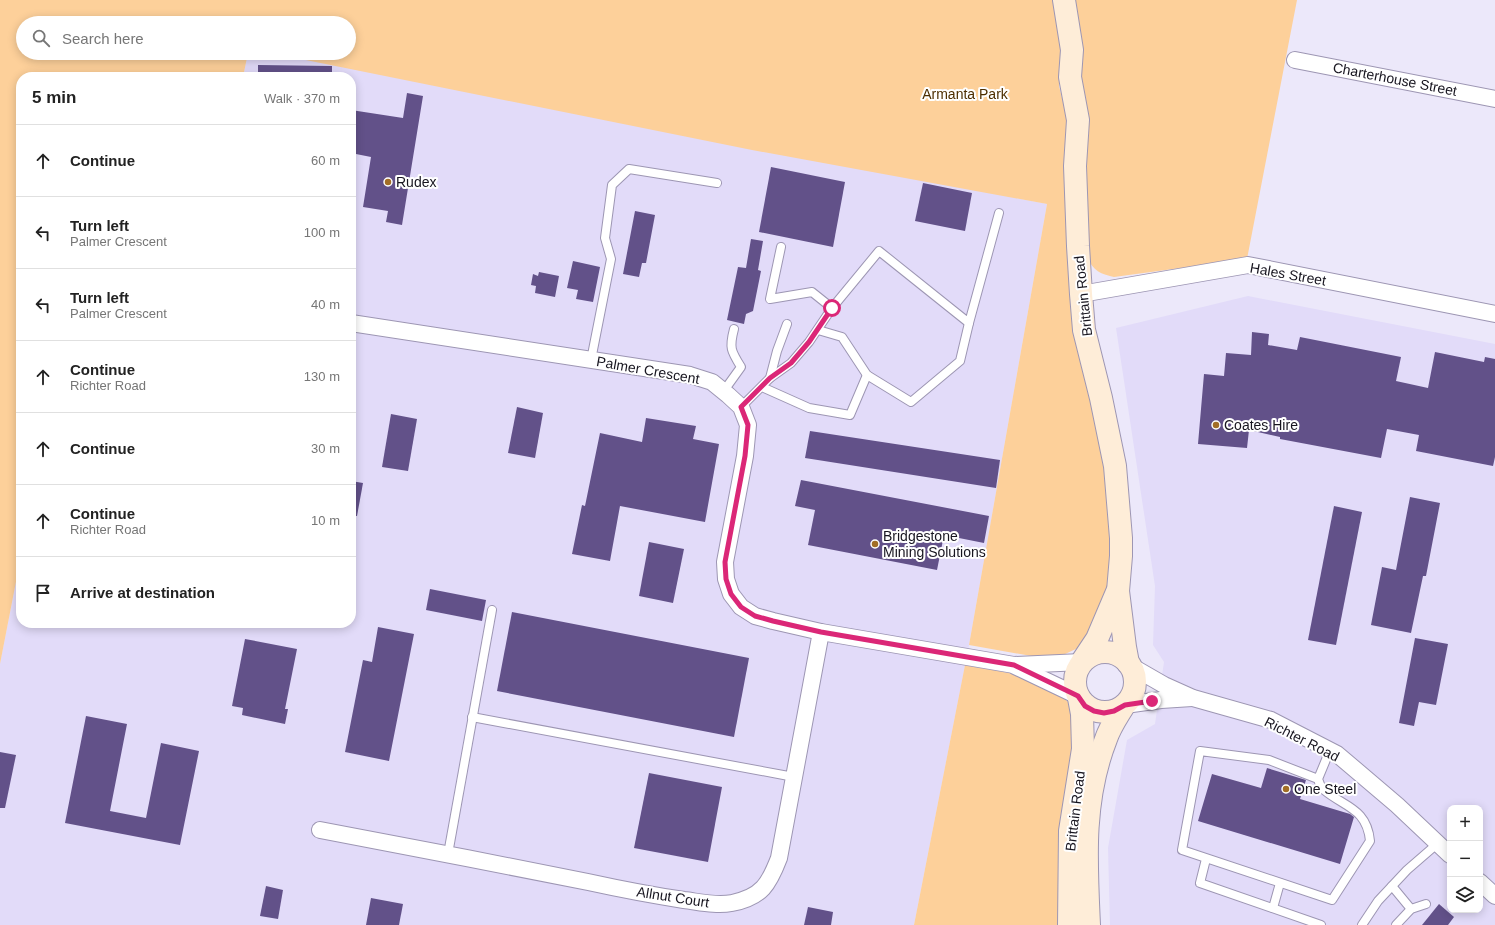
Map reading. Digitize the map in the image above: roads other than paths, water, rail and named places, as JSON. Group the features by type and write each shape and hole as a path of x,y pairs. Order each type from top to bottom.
{"main road":[{"name":"Brittain Road","path":"1064,0 1072,50 1070,77 1078,120 1075,166 1078,246 1084,330 1114,466 1121,538 1118,591 1125,647 1130,664"},
{"name":"Brittain Road","path":"1083,661 1097,639 1118,591"},
{"path":"1111,652 1121,656 1130,664 1134,674 1135,686 1130,698 1124,706 1114,711 1104,713 1094,711 1078,697 1074,687 1074,678 1077,669 1083,661 1092,654 1111,652"},
{"name":"Brittain Road","path":"1069,925 1070,831 1084,748 1082,714 1078,697"},
{"name":"Brittain Road","path":"1089,925 1086,861 1088,817 1106,738 1124,706"}],"street":[{"name":"Charterhouse Street","path":"1295,60 1495,99"},
{"name":"Hales Street","path":"1081,294 1248,265 1495,314"},
{"name":"Palmer Crescent","path":"356,324 690,375 712,382 741,407 748,425 745,456 725,562 726,579 731,594 741,607 755,616 821,632"},
{"path":"821,632 1014,665 1083,661"},
{"name":"Allnut Court","path":"320,830 448,854 654,896 713,904 731,903 746,899 759,892 771,878 779,858 821,632"},
{"name":"Richter Road","path":"1130,664 1164,685 1193,698 1271,720 1337,754 1396,805 1447,852"},
{"path":"1014,665 1078,697"},
{"name":"Richter Road","path":"1124,706 1161,700 1193,698"},
{"path":"1483,885 1495,896"}],"lane":[{"path":"591,360 611,259 605,238 612,185 629,169 717,183"},
{"path":"818,330 842,337 867,376 911,402 960,361 999,213"},
{"path":"781,247 770,299 812,292 832,308"},
{"path":"741,407 770,378 791,363 818,330 832,308 879,251 969,323"},
{"path":"770,378 777,351 787,324"},
{"path":"724,392 741,367 732,352 730,343 734,329"},
{"path":"762,387 809,408 850,415 867,376"},
{"path":"448,854 492,610"},
{"path":"472,717 794,777"},
{"path":"1200,750 1269,760 1318,779 1323,789 1356,811 1369,830 1370,841 1332,900 1206,859 1182,850 1200,750"},
{"path":"1318,779 1330,750"},
{"path":"1362,925 1378,901 1407,870 1437,844"},
{"path":"1206,859 1200,883 1321,925"},
{"path":"1273,908 1280,883"},
{"path":"1392,886 1411,909"},
{"path":"1396,925 1411,909 1426,904"}],"place":[{"name":"Rudex","path":"388,182"},
{"name":"Coates Hire","path":"1216,425"},
{"name":"Bridgestone Mining Solutions","path":"875,544"},
{"name":"One Steel","path":"1286,789"}],"park label":[{"name":"Armanta Park","path":"965,94"}]}
